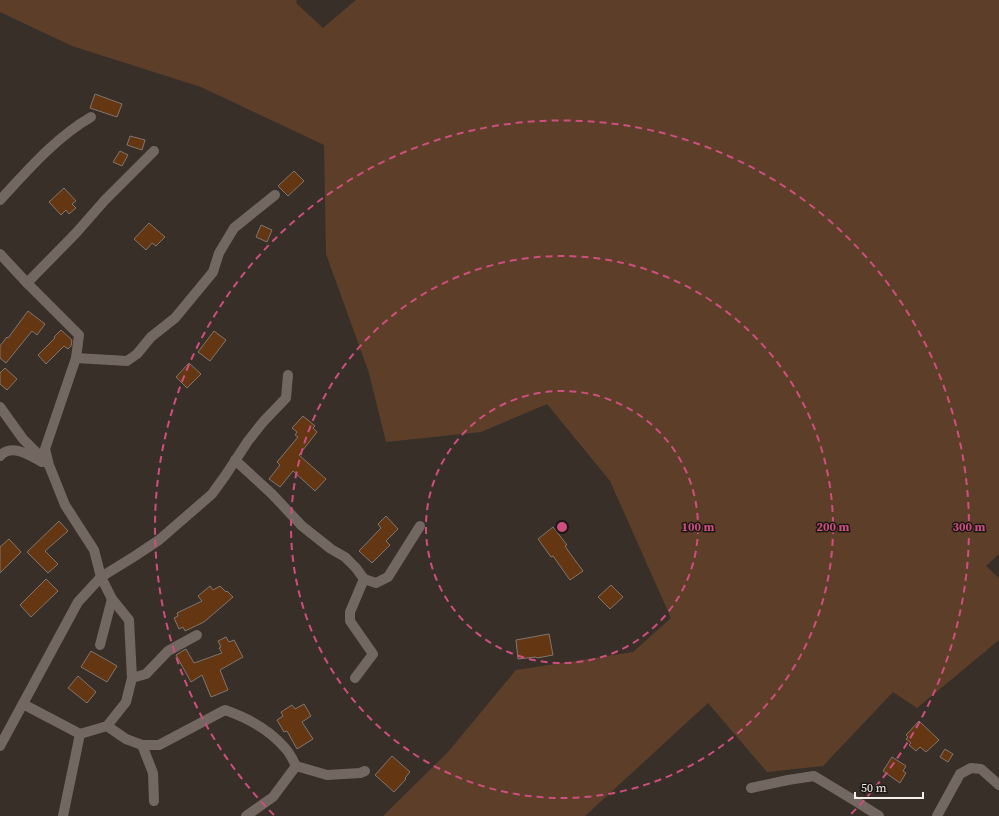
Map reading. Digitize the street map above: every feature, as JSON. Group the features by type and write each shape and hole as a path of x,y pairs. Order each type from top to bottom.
{"street":[{"path":"0,200 37,159 75,127 91,117"},
{"path":"27,284 49,259 76,233 105,200 154,151"},
{"path":"76,358 127,361 137,354 151,337 175,318 213,272 219,253 234,228 275,194"},
{"path":"0,254 27,284 79,335 76,358 45,449 49,465 65,505 94,550 101,577 112,600 129,620 132,678 126,702 107,726 80,734 23,704"},
{"path":"0,746 78,602 101,577 135,556 169,531 212,494 248,441 263,422 286,398 288,375"},
{"path":"0,407 23,439 49,465"},
{"path":"0,456 4,452 13,449 49,465"},
{"path":"236,460 272,494 302,526 331,549 345,557 364,579 376,583 388,577 420,526"},
{"path":"355,678 373,654 350,621 350,612 364,579"},
{"path":"100,644 112,600"},
{"path":"132,678 146,674 168,651 197,634"},
{"path":"107,726 126,739 142,745 159,745 225,710 243,716 264,728 285,748 296,766 327,775 360,773 365,771"},
{"path":"63,816 80,734"},
{"path":"142,745 154,773 154,801"},
{"path":"246,816 273,797 296,766"},
{"path":"937,816 960,774 971,768 980,770 999,785"},
{"path":"751,788 814,776 879,816"}],"shaded area":[{"path":"0,0 297,0 296,3 323,28 356,0 999,0 999,554 986,566 999,578 999,640 917,708 893,692 823,766 767,772 708,703 585,816 383,816 448,752 516,670 633,652 671,618 610,481 547,404 481,432 386,442 369,373 326,254 324,145 201,87 72,46 0,12"}],"building":[{"path":"95,94 122,104 117,117 90,108"},
{"path":"130,136 145,140 142,150 127,145"},
{"path":"120,151 128,155 122,166 113,162"},
{"path":"294,171 304,181 288,196 278,186"},
{"path":"64,188 76,201 72,204 76,208 69,214 66,210 61,215 49,202"},
{"path":"149,223 165,237 156,246 152,243 146,250 134,239"},
{"path":"261,225 272,230 267,242 256,237"},
{"path":"28,311 45,324 37,335 32,331 6,363 0,358 0,346 7,337 8,338"},
{"path":"61,330 72,340 71,346 68,349 64,346 46,364 38,355"},
{"path":"214,331 226,340 210,361 198,352"},
{"path":"189,363 201,374 187,388 176,377"},
{"path":"5,368 17,379 7,390 0,384 0,373"},
{"path":"303,416 315,426 313,428 317,432 299,455 326,479 315,491 293,471 280,487 269,479 280,465 277,462 298,437 295,435 297,432 292,428"},
{"path":"386,516 398,529 386,541 390,545 372,563 359,551 381,528 378,524"},
{"path":"59,521 68,531 45,551 58,564 48,573 27,552"},
{"path":"553,527 567,545 565,546 583,571 570,580 553,556 551,557 538,539"},
{"path":"9,539 21,552 0,573 0,547"},
{"path":"46,579 58,591 31,617 20,605"},
{"path":"611,585 623,597 610,609 598,597"},
{"path":"210,586 213,590 220,586 233,597 204,622 185,631 183,627 179,629 174,618 178,616 177,613 202,601 198,596"},
{"path":"549,634 553,655 518,659 516,640"},
{"path":"226,637 229,642 234,640 243,657 220,670 228,690 211,697 202,675 191,682 176,655 186,649 194,663 222,653 219,648 221,647 218,641"},
{"path":"91,651 117,666 107,682 81,667"},
{"path":"78,676 96,692 87,703 68,688"},
{"path":"304,704 311,716 302,722 313,739 297,749 287,731 284,732 277,720 283,716 281,712 292,705 295,709"},
{"path":"919,721 939,740 926,752 920,747 916,751 909,745 911,743 906,739 908,737 906,735"},
{"path":"945,749 953,754 948,762 940,757"},
{"path":"392,756 410,772 405,778 406,779 394,792 375,775"},
{"path":"892,757 906,766 903,771 906,773 900,783 883,771"}]}
